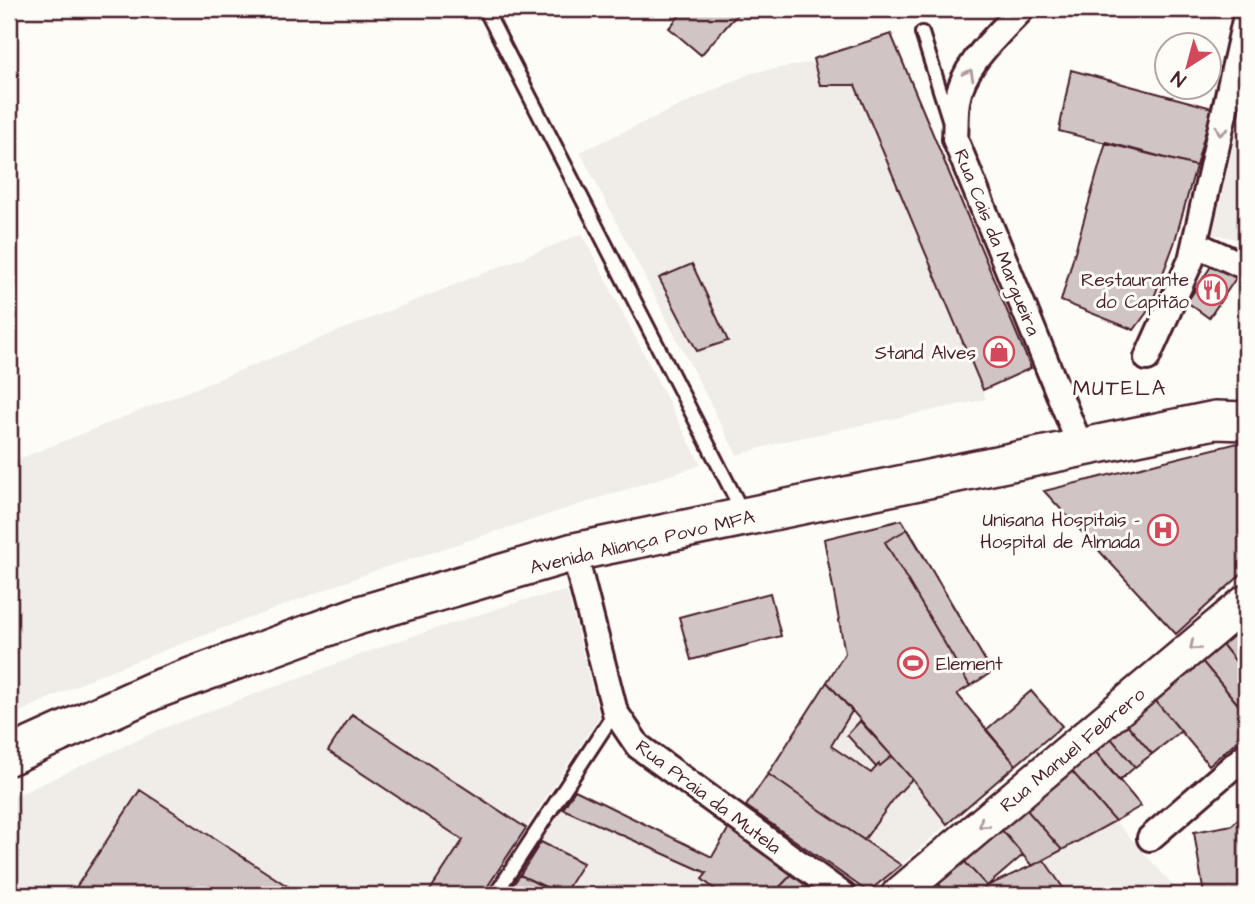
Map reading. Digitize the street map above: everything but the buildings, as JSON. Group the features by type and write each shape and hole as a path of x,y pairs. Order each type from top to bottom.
{"main road":[{"name":"Avenida Aliança Povo MFA","path":"9,756 155,690 360,615 574,552 1236,415"}],"street":[{"name":"Rua Cais da Margueira","path":"1022,9 979,55 967,75 957,100 955,139 1081,448"},
{"path":"1147,358 1191,260 1246,16"},
{"path":"1195,244 1246,267"},
{"name":"Rua Praia da Mutela","path":"574,552 615,712 638,746 843,895"},
{"name":"Rua Manuel Febrero","path":"898,895 1246,602"},
{"path":"1150,838 1246,754"}],"lane":[{"path":"485,9 745,517"},
{"path":"922,33 955,139"},
{"path":"495,895 615,712"}],"shaded area":[{"path":"814,62 855,85 986,399 781,442 737,455 580,152 751,73"},
{"path":"1246,89 1246,241 1213,234"},
{"path":"582,234 701,465 374,571 99,675 9,717 9,463"},
{"path":"567,591 599,717 482,895 9,895 9,799 164,728 395,642 521,601"},
{"path":"827,682 912,779 947,824 901,865 768,774"},
{"path":"575,790 712,857 730,826 826,891 822,895 506,895"},
{"path":"1115,821 1182,895 976,895 987,886 1032,866"}],"place":[{"name":"Restaurante do Capitão","path":"1212,290"},
{"name":"Stand Alves","path":"999,352"},
{"name":"Unisana Hospitais - Hospital de Almada","path":"1163,530"},
{"name":"Element","path":"913,663"}],"district":[{"name":"MUTELA","path":"1120,388"}]}
